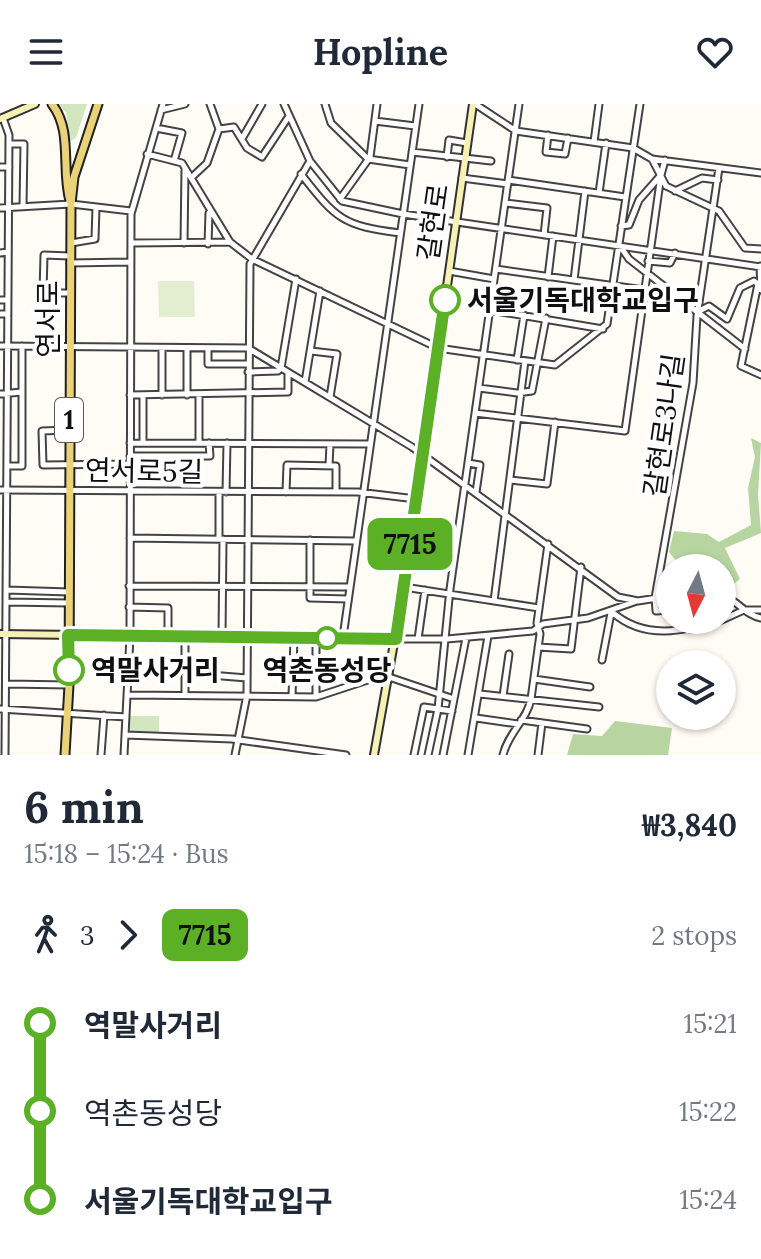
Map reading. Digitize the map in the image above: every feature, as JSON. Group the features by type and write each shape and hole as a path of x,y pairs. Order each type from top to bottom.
{"main road":[{"path":"1,119 35,104"},
{"path":"52,104 63,122 64,181 71,204"},
{"name":"연서로","path":"65,755 69,685 71,204 74,177 98,104"},
{"name":"갈현로","path":"374,755 404,587 474,104"},
{"path":"3,634 396,639"}],"street":[{"path":"124,755 130,637 131,211 162,107 185,104"},
{"path":"191,179 207,163 219,129 210,104"},
{"path":"243,137 262,104"},
{"path":"284,104 310,161 340,199 403,214 760,266 760,287 741,366 759,375"},
{"path":"325,104 331,123 368,159 410,165"},
{"path":"340,199 368,159 377,104"},
{"path":"343,637 419,104"},
{"path":"474,104 516,131 633,148 652,159 761,173"},
{"path":"428,755 438,709 450,594 519,104"},
{"path":"594,142 599,104"},
{"path":"147,154 185,167 230,242 255,260 438,348 555,365 604,329 640,104"},
{"path":"219,129 234,127 247,148 262,157 289,116"},
{"path":"1,119 9,144 8,466 4,490 7,602 3,634 5,755"},
{"path":"375,121 415,126"},
{"path":"156,128 182,133 174,161"},
{"path":"548,135 546,152 565,154 568,138"},
{"path":"447,157 449,140 467,143"},
{"path":"599,193 606,143"},
{"path":"9,144 24,144 23,206"},
{"path":"412,152 491,161"},
{"path":"652,159 675,192 714,209 745,248 761,249"},
{"path":"475,413 625,431 665,160"},
{"path":"235,755 247,695 248,348 255,260 310,161"},
{"path":"0,167 9,167"},
{"path":"184,243 185,167"},
{"name":"갈현로3나길","path":"655,598 693,383 698,311 719,168"},
{"path":"301,174 332,214 352,224 400,233"},
{"path":"621,226 629,225 639,200 661,175"},
{"path":"462,178 625,197"},
{"path":"675,192 702,178 718,180"},
{"path":"574,280 585,191"},
{"path":"505,203 547,208 544,235"},
{"path":"0,208 71,204 131,211"},
{"path":"71,243 95,239 96,207"},
{"path":"208,244 210,211"},
{"path":"548,277 553,236"},
{"path":"131,243 230,242"},
{"path":"619,245 629,259 745,349"},
{"path":"0,253 8,252"},
{"path":"648,261 670,263 675,253"},
{"name":"연서로","path":"70,259 44,255 43,293 70,293"},
{"path":"70,259 130,262"},
{"path":"496,269 644,290"},
{"path":"449,271 494,279"},
{"path":"248,372 278,371 281,368 296,279"},
{"path":"698,311 709,306 727,319 740,288 754,281 760,287"},
{"path":"305,382 320,291"},
{"path":"0,300 8,300"},
{"path":"490,310 604,329"},
{"path":"0,314 8,314"},
{"path":"517,360 524,315"},
{"path":"479,388 532,391 546,318"},
{"path":"0,346 71,344 130,348 248,348 422,454 581,567 618,597 638,601"},
{"path":"8,466 22,466 22,346"},
{"path":"162,348 162,395"},
{"path":"187,348 187,395"},
{"path":"208,348 208,364 248,364"},
{"path":"311,351 337,354 330,397"},
{"path":"494,601 525,361"},
{"path":"130,395 288,392 288,372"},
{"path":"0,394 22,392"},
{"path":"143,395 143,443"},
{"path":"199,395 199,443"},
{"path":"0,420 8,420"},
{"path":"510,480 547,484 555,422"},
{"path":"69,430 42,431 43,465 130,464"},
{"path":"0,442 8,442"},
{"path":"130,443 370,444"},
{"path":"130,456 210,456 209,443"},
{"path":"222,492 227,443"},
{"path":"329,466 330,444"},
{"path":"468,463 480,465 476,492"},
{"path":"286,492 287,465 336,466 336,492"},
{"name":"연서로5길","path":"4,490 364,492 416,499"},
{"name":"연서로5길","path":"222,492 222,637"},
{"path":"130,538 356,541"},
{"path":"310,540 310,598 348,599"},
{"path":"503,755 531,699 548,544"},
{"path":"538,647 571,649 581,567"},
{"path":"129,586 350,587"},
{"path":"404,587 539,608"},
{"path":"5,588 69,592"},
{"path":"418,639 425,590"},
{"path":"396,639 488,636 612,612 638,601 655,598 656,611"},
{"path":"736,601 744,610 761,618"},
{"path":"7,602 69,603"},
{"path":"129,607 168,608 168,637"},
{"path":"736,614 744,610 761,610"},
{"path":"612,612 656,632"},
{"path":"602,660 612,612"},
{"path":"468,754 488,636"},
{"path":"185,637 185,695"},
{"path":"292,696 294,638"},
{"path":"316,638 316,697"},
{"path":"443,755 466,638"},
{"path":"503,696 509,654"},
{"path":"185,673 247,678"},
{"path":"129,695 316,697 383,675 454,699"},
{"path":"4,679 69,685"},
{"path":"534,679 590,687"},
{"path":"480,694 599,707"},
{"path":"414,755 424,707 452,711"},
{"path":"3,709 127,717"},
{"path":"101,755 104,715"},
{"path":"476,718 587,729"},
{"path":"538,755 542,723"},
{"path":"126,735 238,739 346,755"}],"green space":[{"path":"59,104 87,104 76,138 70,141 66,113"},
{"path":"158,281 194,281 195,317 159,317"},
{"path":"751,438 761,443 758,495 761,533 725,548 728,554 671,554 674,531 707,534 719,542 751,525 748,488 755,457"},
{"path":"127,716 159,716 159,736 126,734"},
{"path":"615,721 656,726 656,730 672,730 668,755 567,755 573,734 602,736"}],"bus line":[{"name":"7715","path":"69,670 68,635 396,639 445,300"}],"place":[{"name":"서울기독대학교입구","path":"445,300"},
{"name":"역촌동성당","path":"327,638"},
{"name":"역말사거리","path":"69,670"}]}
